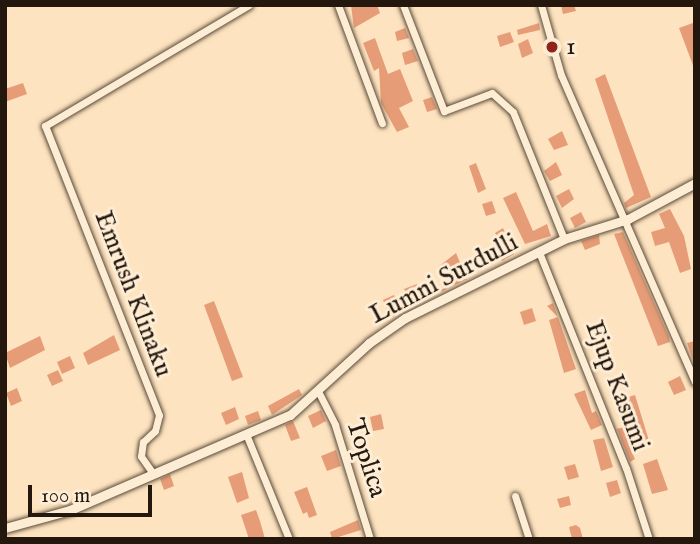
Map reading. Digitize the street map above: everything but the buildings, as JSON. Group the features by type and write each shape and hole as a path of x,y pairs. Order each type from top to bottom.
{"street":[{"name":"Emrush Klinaku","path":"152,472 141,456 143,442 155,431 159,415 45,126 249,5"},
{"path":"338,5 382,123"},
{"path":"403,5 444,111 492,93 513,112 564,239"},
{"path":"541,5 561,75 628,219 695,382"},
{"name":"Lumni Surdulli","path":"5,528 70,510 152,472 290,415 369,343 405,318 564,239 628,219 695,183"},
{"name":"Ejup Kasumi","path":"539,252 626,468 649,539"},
{"name":"Toplica","path":"318,391 335,425 370,539"},
{"path":"246,434 289,539"},
{"path":"515,496 529,539"}],"place":[{"name":"1","path":"552,47"}]}
